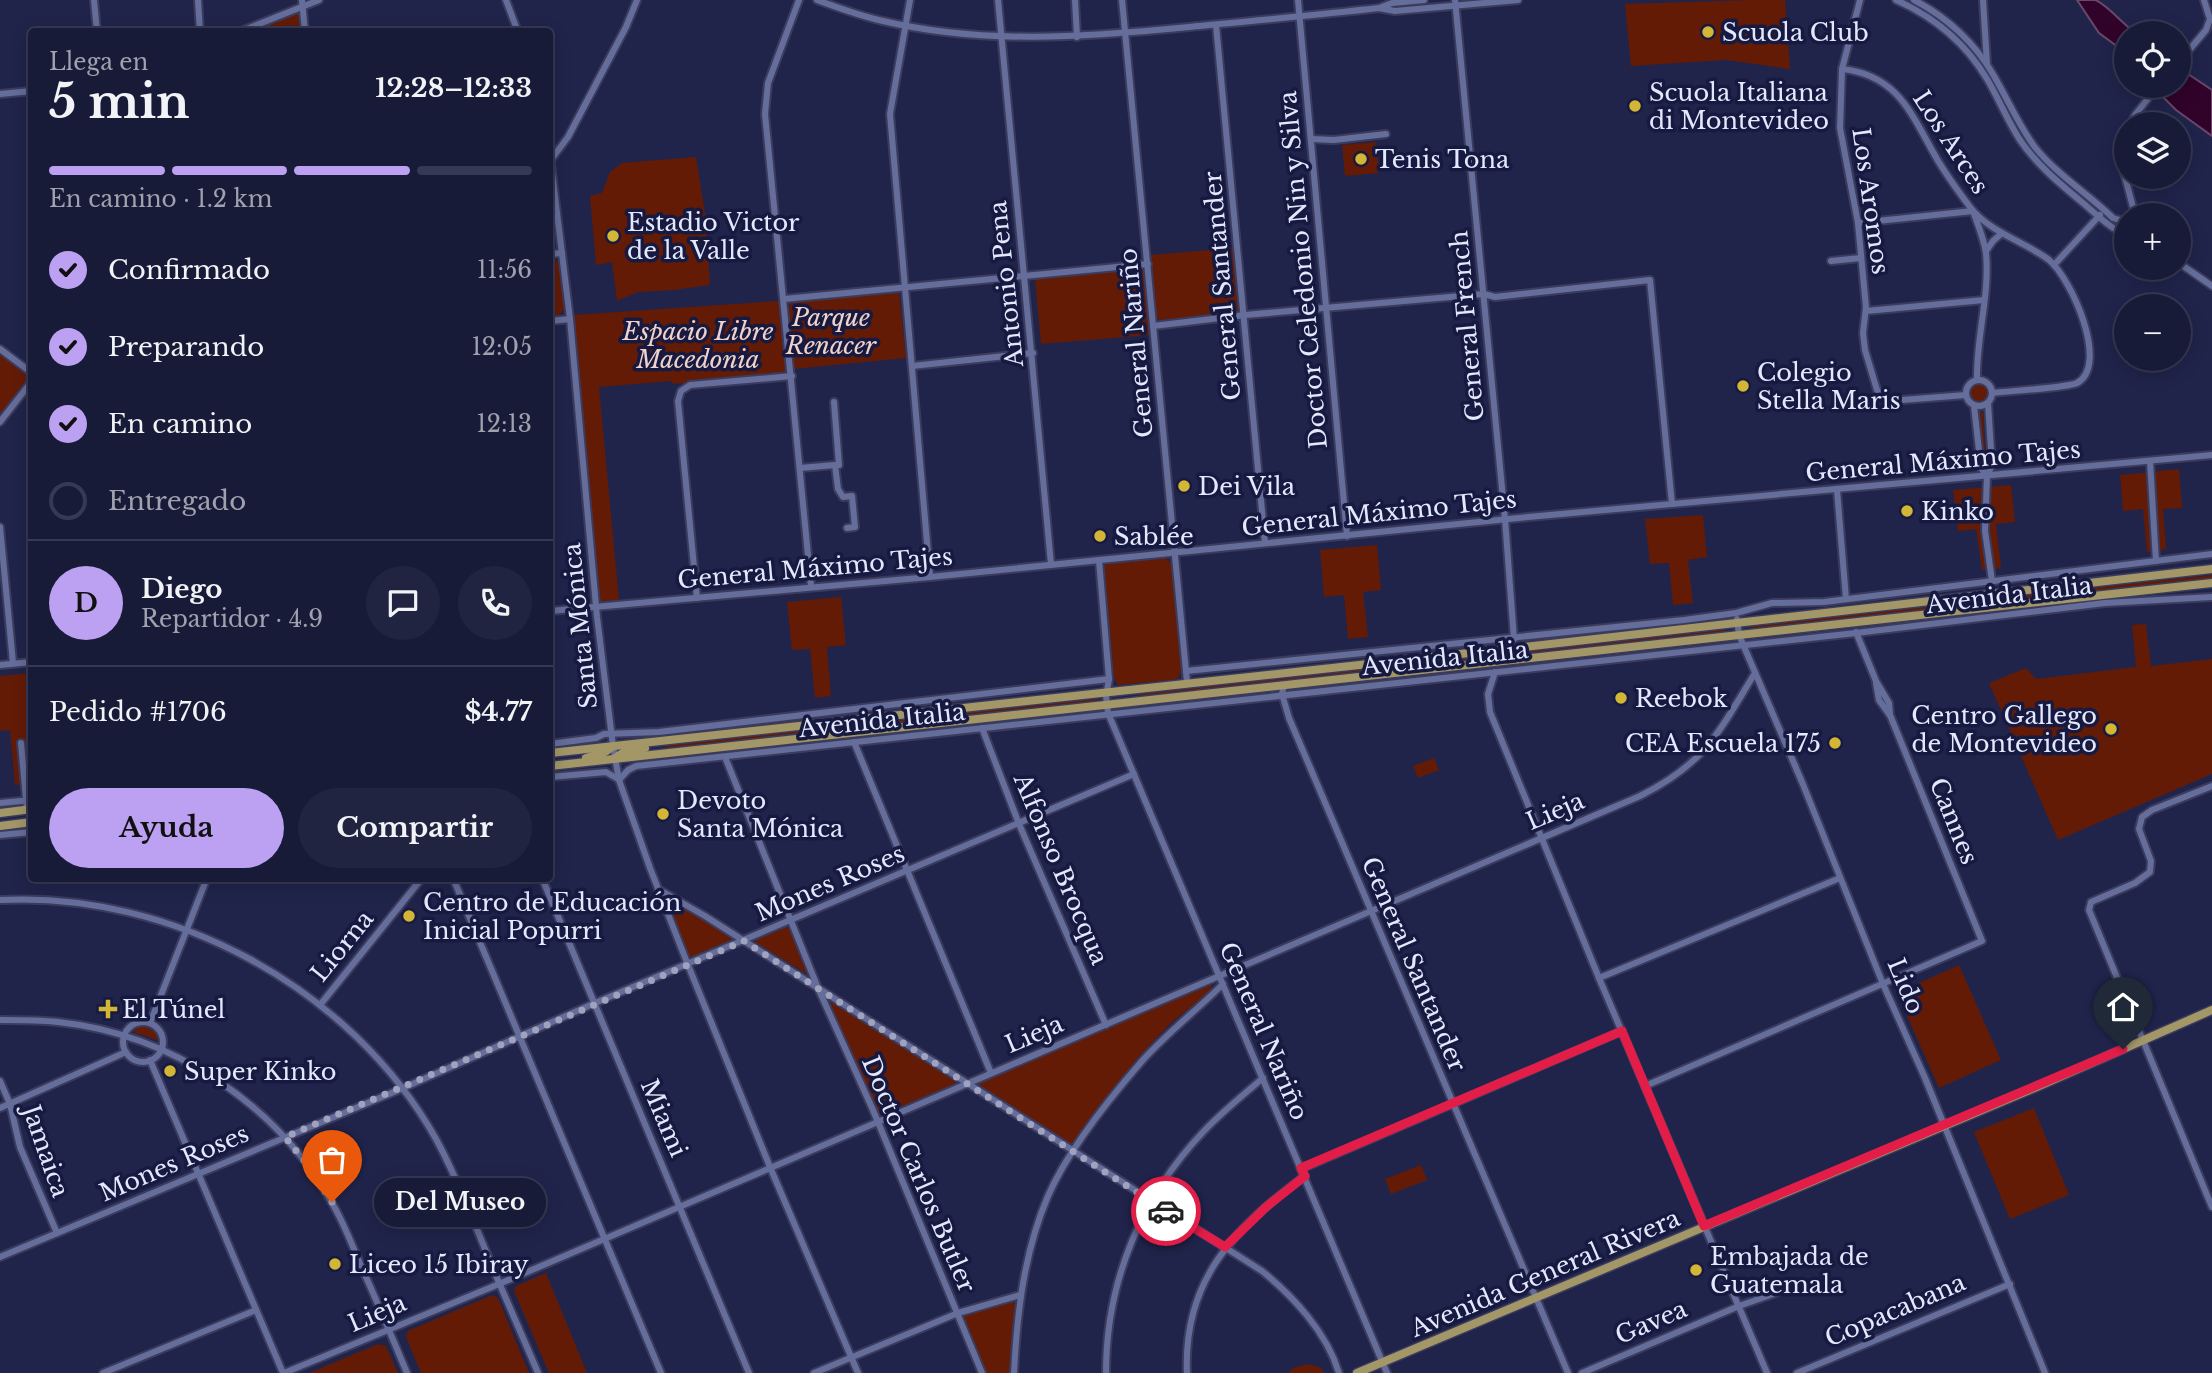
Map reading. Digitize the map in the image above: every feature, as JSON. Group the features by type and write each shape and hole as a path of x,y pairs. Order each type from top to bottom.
{"main road":[{"name":"Avenida Italia","path":"553,753 695,732 819,723 1515,648 1737,618 2212,569"},
{"name":"Avenida Italia","path":"553,765 1107,709 1129,703 1854,622 2134,596 2212,583"},
{"path":"615,759 624,752 645,748 659,736"},
{"path":"567,764 605,752 613,746"},
{"path":"0,813 28,805"},
{"path":"0,826 28,822"},
{"name":"Avenida General Rivera","path":"1357,1373 2212,1010"}],"street":[{"path":"94,0 97,28"},
{"path":"198,0 200,28"},
{"path":"248,28 303,3 319,0"},
{"path":"506,0 516,28"},
{"path":"553,154 568,137 626,27 637,0"},
{"path":"799,0 768,83 765,101 811,586"},
{"path":"817,0 863,16 904,25 1001,37 1077,37 1126,33 1300,17 1424,0"},
{"path":"910,0 890,114 930,577"},
{"name":"Antonio Pena","path":"998,0 1051,565"},
{"path":"1074,0 1077,37"},
{"name":"General Nariño","path":"1122,0 1187,682"},
{"name":"Doctor Celedonio Nin y Silva","path":"1298,0 1347,536"},
{"path":"1378,0 1379,8"},
{"path":"1379,8 1395,11 1456,3 1518,0"},
{"name":"Los Aromos","path":"1860,0 1842,69 1840,100 1842,143 1858,223 1866,311 1863,333 1866,354 1877,390 1889,401 1966,395"},
{"path":"1896,0 1944,27 1984,66 2010,124 2031,155 2047,173 2114,228"},
{"path":"1914,0 1936,12 1971,44 2020,125 2045,159 2114,218"},
{"path":"1983,0 1984,66"},
{"path":"303,3 305,28"},
{"name":"General French","path":"1456,3 1506,519 1515,648"},
{"path":"2191,46 2210,18"},
{"name":"General Santander","path":"1216,25 1265,543"},
{"name":"Los Arces","path":"1842,69 1877,80 1895,92 1905,102 1948,177 1973,211 2002,233 2054,265 2074,295 2088,337 2090,368 2077,383 1992,393"},
{"path":"0,94 28,90"},
{"path":"1311,139 1386,134"},
{"name":"Santa Mónica","path":"553,182 570,319 597,608 611,733 620,780 688,965 858,1373"},
{"path":"2054,265 2105,210"},
{"path":"1858,223 1973,211 1986,251 1987,282 1979,337 1978,380"},
{"path":"1986,251 2002,233"},
{"path":"553,254 562,253"},
{"path":"1831,261 1861,258"},
{"path":"785,299 1148,264"},
{"path":"2191,271 2212,286"},
{"path":"1153,326 1326,307 1484,294 1495,297 1650,280 1672,504"},
{"path":"1866,311 1984,300"},
{"path":"553,321 570,319"},
{"path":"0,349 28,370"},
{"path":"912,366 1033,354"},
{"path":"697,598 678,401 681,391 690,385 792,376"},
{"path":"1987,476 1981,468 1974,405 1966,395 1969,385 1978,380 1988,383 1992,393 1988,404 1992,465 1987,476 1985,531 1992,581"},
{"path":"0,422 28,387"},
{"path":"800,468 839,465 834,402"},
{"path":"1974,405 1981,407 1988,404"},
{"name":"General Máximo Tajes","path":"553,611 930,577 1506,519 2212,455"},
{"path":"2150,461 2156,561"},
{"path":"835,465 838,489 843,497 852,496 855,527 847,528"},
{"path":"1837,490 1846,599"},
{"path":"0,527 13,663"},
{"name":"Avenida Italia","path":"1186,671 1737,618 1772,603 1811,603 2212,554"},
{"path":"1099,560 1109,678 1106,691 1107,709"},
{"name":"Avenida Italia","path":"620,780 631,767 982,728 1107,709 1144,712 1282,694 1856,633 2134,596 2212,597"},
{"name":"Lido","path":"1737,618 1743,645 1883,984 1925,1078 2045,1373"},
{"name":"Cannes","path":"1854,622 1876,681 1879,700 1890,715 1982,941 1883,984"},
{"path":"0,664 28,662"},
{"path":"1494,672 1488,694 1490,712 1599,978 1767,1373"},
{"name":"Lieja","path":"283,1373 499,1284 1640,796 1686,769 1702,754 1755,673"},
{"name":"Avenida Italia","path":"695,732 818,713 1109,678"},
{"path":"1282,694 1284,685"},
{"path":"1128,689 1129,703"},
{"name":"General Santander","path":"1282,694 1289,718 1568,1373"},
{"name":"General Nariño","path":"1107,709 1387,1373"},
{"path":"818,713 819,723"},
{"name":"Alfonso Brocqua","path":"982,728 1106,1025"},
{"name":"Avenida Italia","path":"553,744 596,738 611,733 659,736"},
{"path":"659,736 662,754"},
{"path":"854,742 991,1073"},
{"path":"21,743 28,797"},
{"path":"565,751 567,764"},
{"path":"682,751 683,761"},
{"name":"Avenida Italia","path":"626,757 664,763"},
{"name":"Doctor Carlos Butler","path":"725,757 818,988 878,1122 982,1373"},
{"path":"553,776 606,772 612,773 620,780"},
{"name":"Mones Roses","path":"0,1257 401,1089 595,1003 1134,774"},
{"path":"2212,786 2152,810 2142,817 2139,829 2151,861 2150,872 2134,883 2091,902 2089,912 2212,1207"},
{"path":"0,803 28,805"},
{"path":"0,835 28,832"},
{"path":"1599,978 1840,878"},
{"path":"150,1023 205,882"},
{"name":"Liorna","path":"320,1005 419,882"},
{"path":"455,882 661,1373"},
{"name":"Miami","path":"544,882 749,1373"},
{"path":"658,889 1262,1271 1291,1297 1324,1340 1339,1373"},
{"path":"0,900 35,900 97,906 187,930 248,959 320,1005 362,1045 401,1089 435,1139 461,1190 538,1373"},
{"path":"1014,1373 1020,1295 1048,1196 1073,1152 1142,1062 1186,1016 1223,984"},
{"path":"1645,1086 1883,984"},
{"path":"0,1020 60,1022 144,1043 223,1084 258,1111 285,1137 307,1164 332,1202 407,1373"},
{"path":"150,1023 158,1028 162,1036 161,1050 150,1060 137,1060 126,1052 124,1036 134,1024 150,1023"},
{"path":"1301,1168 1622,1031"},
{"path":"0,1108 126,1052"},
{"path":"150,1060 283,1373"},
{"path":"1106,1373 1107,1333 1116,1286 1138,1225 1151,1202 1203,1132 1263,1078"},
{"name":"Jamaica","path":"0,1081 10,1104 20,1147 57,1233"},
{"path":"1187,1373 1192,1317 1201,1290 1225,1247 1270,1203 1305,1176"},
{"name":"Copacabana","path":"1797,1373 2010,1284"},
{"name":"Gavea","path":"1582,1373 1776,1293"},
{"path":"814,1373 958,1313 1020,1295"},
{"path":"103,1373 256,1310"}],"green space":[{"name":"Scuola Club","path":"1785,0 1790,69 1726,60 1631,66 1625,4"},
{"path":"294,12 301,14 302,28 254,28"},
{"path":"1988,73 2027,141 2040,158 2098,209 2057,178 2020,137"},
{"name":"Tenis Tona","path":"1376,142 1379,173 1345,176 1342,145"},
{"path":"696,157 706,220 710,285 638,292 617,301 612,262 596,265 590,196 602,193 610,172 622,163"},
{"path":"1233,248 1239,311 1233,315 1159,320 1155,313 1151,255"},
{"path":"553,260 560,264 564,309 559,316 553,317"},
{"path":"1140,268 1144,273 1150,335 1041,344 1035,279"},
{"name":"Parque Renacer","path":"896,291 899,293 906,358 793,369 788,312 791,302"},
{"name":"Espacio Libre Macedonia","path":"778,301 781,303 787,368 784,375 599,387 619,600 599,602 573,315"},
{"path":"0,351 28,377 27,382 0,414"},
{"path":"1979,382 1987,385 1990,393 1987,401 1979,404 1971,401 1968,393 1971,385"},
{"path":"1978,413 1983,413 1986,468 1983,466"},
{"path":"2179,469 2182,508 2163,509 2166,549 2147,552 2143,509 2123,511 2120,475"},
{"path":"2011,485 2015,522 1996,524 2001,568 1982,570 1976,529 1958,531 1953,490"},
{"path":"1703,515 1707,557 1688,560 1693,603 1673,605 1669,563 1650,564 1645,519"},
{"path":"1377,545 1381,590 1363,592 1368,637 1348,639 1344,595 1324,597 1320,550"},
{"path":"1164,557 1172,564 1182,666 1179,678 1118,685 1114,677 1104,566 1109,562"},
{"path":"2212,575 2212,581 1752,630 1750,627 1752,625"},
{"path":"841,597 846,645 827,647 831,696 815,698 810,649 792,650 787,602"},
{"name":"Centro Gallego de Montevideo","path":"2146,624 2151,666 2212,659 2212,774 2058,840 1989,683 2026,668 2036,679 2136,667 2132,625"},
{"path":"1724,627 1724,633 1138,695 1138,693"},
{"path":"28,673 28,783 15,785 10,730 0,731 0,676"},
{"path":"1097,696 1098,700 1093,702 667,749 664,745 666,743"},
{"path":"1434,758 1439,770 1418,778 1413,766"},
{"path":"665,897 733,937 733,941 696,958 690,957"},
{"path":"784,926 792,931 812,977 756,943 757,937"},
{"path":"1959,965 2001,1060 1939,1088 1897,993"},
{"path":"1211,983 1208,993 1170,1024 1136,1060 1071,1145 978,1088 979,1081"},
{"path":"833,999 958,1083 878,1116 830,1005"},
{"path":"141,1026 153,1029 157,1040 135,1033 134,1029"},
{"path":"2034,1108 2069,1195 2010,1219 1974,1132"},
{"path":"1421,1165 1427,1180 1391,1194 1385,1179"},
{"path":"546,1273 587,1373 549,1373 514,1291 516,1286"},
{"path":"492,1295 498,1298 529,1373 421,1373 406,1337 408,1331"},
{"path":"1009,1300 1015,1305 1010,1373 985,1373 963,1318 965,1314"},
{"path":"378,1344 386,1346 398,1373 309,1373"},
{"path":"1307,1364 1320,1367 1325,1373 1288,1373 1293,1368"}],"shaded area":[{"path":"2077,0 2095,0 2122,21 2114,21 2114,44 2099,33"},
{"path":"2191,76 2212,90 2212,136 2191,121 2191,112 2176,110 2164,98 2191,98"}],"way so far":[{"path":"332,1202 285,1137 744,941 1166,1211"}],"place":[{"name":"Scuola Club","path":"1708,32"},
{"name":"Scuola Italiana di Montevideo","path":"1635,106"},
{"name":"Tenis Tona","path":"1361,159"},
{"name":"Estadio Victor de la Valle","path":"613,236"},
{"name":"Colegio Stella Maris","path":"1743,386"},
{"name":"Dei Vila","path":"1184,486"},
{"name":"Kinko","path":"1907,511"},
{"name":"Sablée","path":"1100,536"},
{"name":"Reebok","path":"1621,698"},
{"name":"Centro Gallego de Montevideo","path":"2111,729"},
{"name":"CEA Escuela 175","path":"1835,743"},
{"name":"Devoto Santa Mónica","path":"663,814"},
{"name":"Centro de Educación Inicial Popurri","path":"409,916"},
{"name":"El Túnel","path":"108,1009"},
{"name":"Super Kinko","path":"170,1071"},
{"name":"Del Museo","path":"332,1202"},
{"name":"Liceo 15 Ibiray","path":"335,1264"},
{"name":"Embajada de Guatemala","path":"1696,1270"}],"route":[{"path":"1166,1211 1225,1247 1255,1216 1305,1176 1301,1168 1622,1031 1704,1226 2123,1049"}]}
